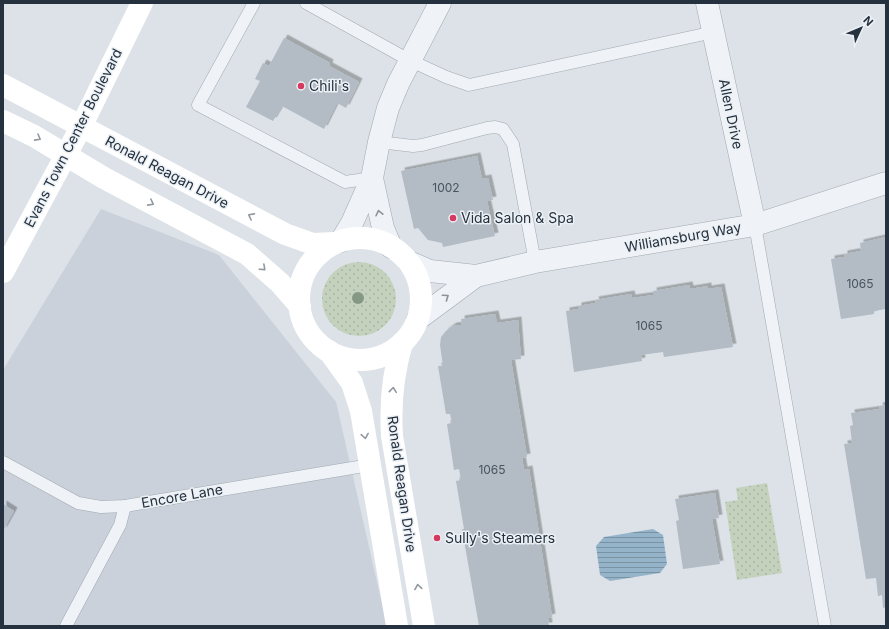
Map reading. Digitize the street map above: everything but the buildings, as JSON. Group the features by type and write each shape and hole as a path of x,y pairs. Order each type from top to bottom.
{"street":[{"name":"Evans Town Center Boulevard","path":"3,272 81,127 142,3"},
{"path":"338,242 352,223 372,178 388,108 409,60 440,3"},
{"name":"Allen Drive","path":"707,3 755,225"},
{"name":"Ronald Reagan Drive","path":"3,85 285,234 314,244 367,238 391,247 409,262 416,275 420,290 421,304 418,319 412,332 402,343 390,352 375,358 359,360 344,357 329,351"},
{"name":"Ronald Reagan Drive","path":"3,121 66,154 104,178 247,254 280,283 300,306"},
{"path":"372,178 383,228 391,247"},
{"name":"Williamsburg Way","path":"409,262 430,271 476,276 535,262 755,225 886,183"},
{"name":"Ronald Reagan Drive","path":"338,242 319,254 307,269 300,287 300,306 305,324 315,339 329,351 349,378 358,397 396,626"},
{"name":"Williamsburg Way","path":"418,319 476,276"},
{"name":"Ronald Reagan Drive","path":"402,343 392,391 392,428 424,626"}],"lane":[{"path":"254,3 198,105 345,182 372,178"},
{"path":"306,3 409,60 446,77 469,85 714,32"},
{"path":"379,142 413,146 487,128 495,127 503,129 513,144 535,262"},
{"path":"755,225 825,626"},
{"name":"Encore Lane","path":"3,462 78,503 101,507 125,506 370,465"},
{"path":"66,626 120,525 125,506"}],"shaded area":[{"path":"101,209 219,255 336,402 387,626 3,626 3,370"}],"green space":[{"path":"352,262 366,262 373,264 386,272 394,285 396,299 394,313 386,326 373,334 366,336 352,336 345,334 332,326 324,313 322,306 322,292 324,285 332,272 345,264"},
{"path":"767,483 782,573 737,580 725,502 738,500 736,488"}],"water":[{"path":"653,529 663,535 667,564 660,573 610,581 600,575 596,546 604,537"}],"place":[{"name":"Chili's","path":"301,86"},
{"name":"Vida Salon & Spa","path":"453,218"},
{"name":"Sully's Steamers","path":"437,538"}]}
